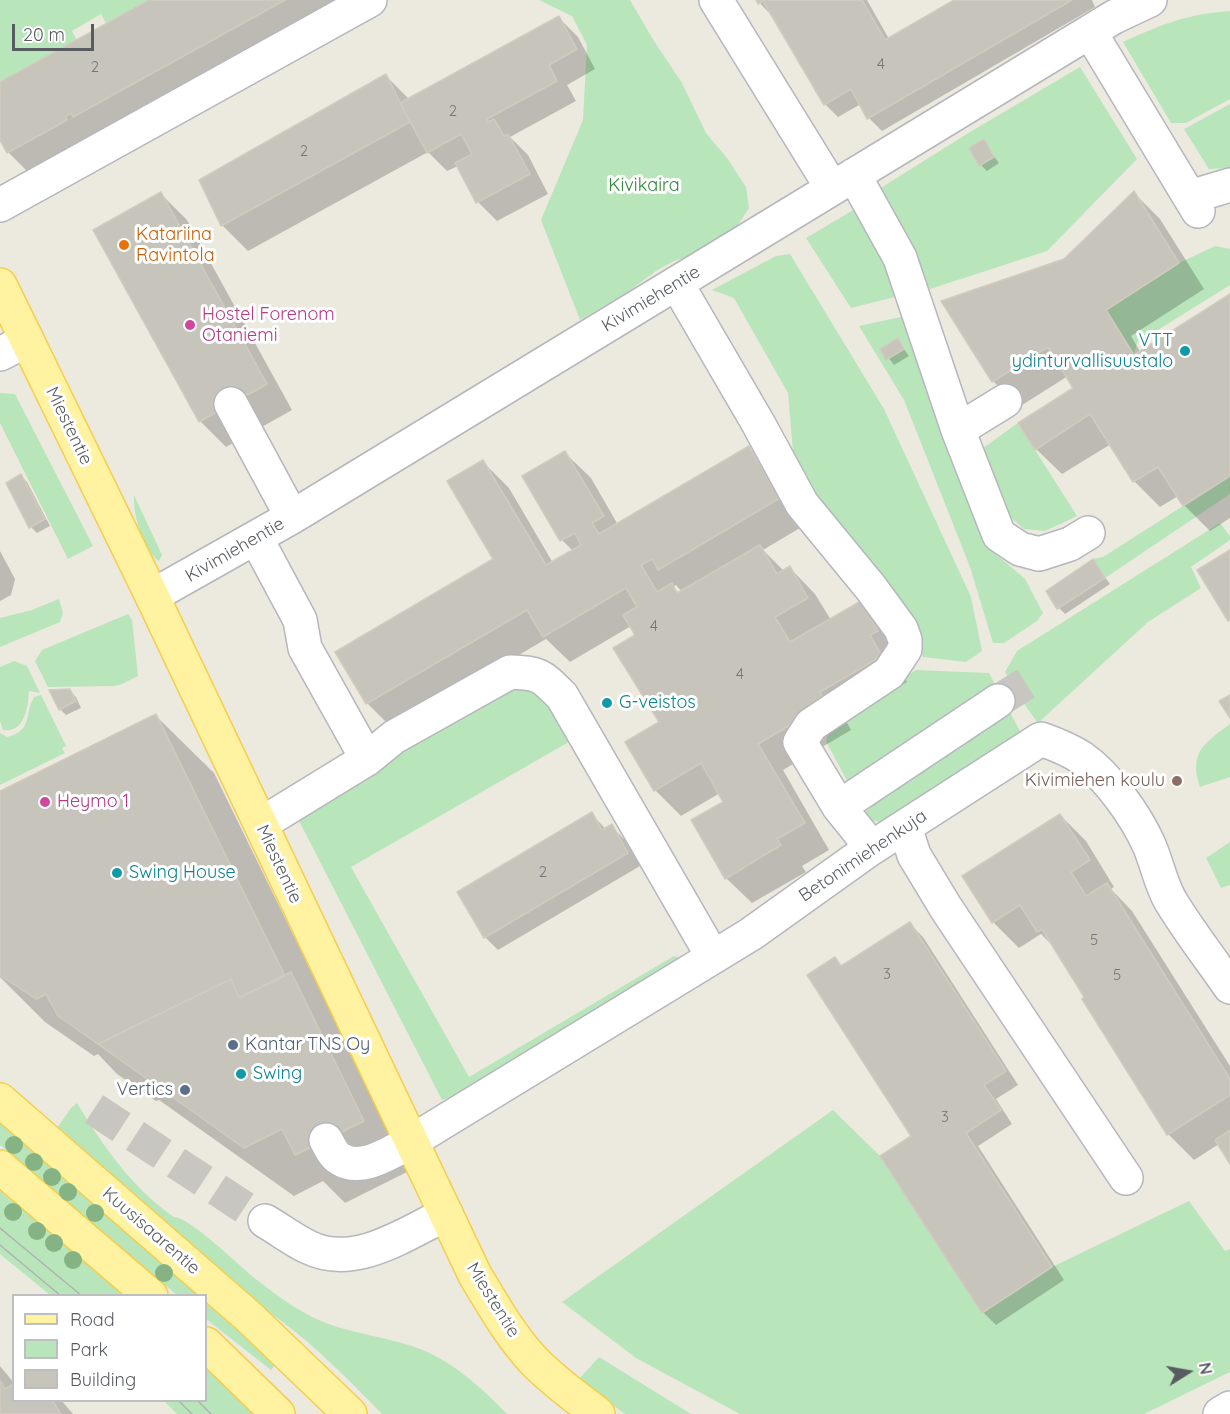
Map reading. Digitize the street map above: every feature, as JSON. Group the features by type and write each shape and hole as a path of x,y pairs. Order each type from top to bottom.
{"main road":[{"name":"Miestentie","path":"0,285 14,347 152,596 475,1275 506,1326 533,1360 559,1385 598,1414"},
{"name":"Kuusisaarentie","path":"0,1100 249,1317 351,1414"},
{"path":"0,1167 149,1294"},
{"path":"207,1345 278,1414"}],"street":[{"path":"0,205 370,0"},
{"path":"716,0 900,258 958,430 999,535 1020,549 1039,554 1070,544 1088,533"},
{"name":"Kivimiehentie","path":"152,596 292,517 1114,17 1149,0"},
{"path":"1090,32 1194,204 1230,184"},
{"path":"677,284 802,504 872,588 901,629 905,640 905,650 888,673 811,725 800,742 839,807 870,849"},
{"path":"958,430 1005,401"},
{"path":"231,404 292,517"},
{"path":"256,538 300,620 305,648 367,759"},
{"path":"261,824 367,759 394,737 510,672 532,673 542,676 562,696 713,957"},
{"path":"839,807 998,701"},
{"name":"Betonimiehenkuja","path":"326,1140 340,1159 352,1164 366,1163 412,1141 752,934 870,849 1041,739 1084,759 1104,778 1130,810 1149,845 1156,870 1169,898 1230,987"},
{"path":"905,827 915,855 946,908 1126,1178"},
{"path":"264,1221 309,1248 333,1255 377,1248 446,1215"},
{"path":"1220,1414 1230,1408"}],"green space":[{"path":"0,0 149,0 106,23 101,14 72,31 77,40 0,82"},
{"name":"Kivikaira","path":"539,0 630,0 682,83 706,133 727,158 746,187 749,208 738,225 724,238 700,253 674,261 656,271 626,293 580,320 541,220 583,120 587,45 572,16"},
{"path":"1230,11 1230,99 1186,123 1171,123 1123,42 1175,21"},
{"path":"1080,67 1137,159 1047,251 930,289 879,189"},
{"path":"1230,104 1230,168 1209,169 1184,129"},
{"path":"855,209 903,295 851,308 806,238"},
{"path":"1215,246 1230,249 1230,285 1137,343 1134,355 1106,310 1179,263"},
{"path":"790,254 884,409 971,597 982,651 966,662 923,657 907,616 844,527 795,475 788,393 734,298 712,290 776,256"},
{"path":"905,316 970,508 990,549 1025,579 1043,613 1037,621 1004,643 993,643 970,567 904,400 859,326"},
{"path":"0,393 15,394 93,546 68,559 0,423"},
{"path":"1018,423 1077,516 1045,531 1024,529 1000,508 983,448"},
{"path":"1230,476 1230,494 1105,578 1093,559 1103,557"},
{"path":"134,495 162,555 159,561 143,540 135,512"},
{"path":"1220,523 1230,536 1230,540 1191,567 1201,588 1148,622 1038,723 1005,672 1017,651"},
{"path":"59,599 63,613 60,622 0,647 0,618 32,610"},
{"path":"128,614 132,620 138,676 114,686 48,687 35,661 42,650"},
{"path":"14,661 27,666 40,693 29,691 28,704 21,723 10,730 3,730 0,721 0,667"},
{"path":"916,670 989,673 1021,733 881,822 869,820 865,812 892,788 876,765 847,781 826,741 831,722"},
{"path":"503,684 530,684 548,695 574,739 351,867 469,1077 674,956 681,958 473,1091 442,1100 295,813"},
{"path":"41,695 66,746 62,748 65,753 0,785 0,733 7,737 21,731 34,697"},
{"path":"1230,724 1230,777 1200,787 1196,765 1201,750 1206,743"},
{"path":"1230,842 1230,885 1221,888 1206,858"},
{"path":"77,1103 119,1165 145,1193 174,1217 202,1233 281,1298 311,1317 326,1323 428,1352 465,1375 507,1414 382,1414 309,1343 260,1306 57,1128"},
{"path":"833,1110 880,1156 982,1313 1052,1267 1189,1201 1225,1251 1230,1249 1230,1372 1144,1414 740,1414 636,1358 562,1302"},
{"path":"0,1121 201,1294 176,1294 0,1145"},
{"path":"0,1191 124,1294 49,1294 0,1254"},
{"path":"207,1300 277,1363 271,1370 207,1320"},
{"path":"599,1357 691,1414 625,1414 578,1380"},
{"path":"207,1369 253,1414 177,1414 165,1402 207,1402"}],"building":[{"path":"149,0 285,0 73,117 71,113 65,117 67,120 7,153 0,140 0,82"},
{"path":"756,0 862,0 885,40 954,0 1072,0 867,119 851,89 824,105 763,1 758,4"},
{"path":"559,16 577,49 549,65 557,81 487,119 488,122 494,119 504,136 508,134 530,174 476,203 455,163 472,154 461,134 427,153 400,103"},
{"path":"386,74 410,122 221,226 199,180"},
{"path":"984,139 994,157 979,166 969,148"},
{"name":"VTT ydinturvallisuustalo","path":"1134,191 1179,263 1106,310 1134,355 1230,294 1230,476 1183,506 1158,467 1133,482 1090,414 1035,450 1018,423 1073,388 1048,347 992,382 941,301 1064,259"},
{"name":"Hostel Forenom Otaniemi","path":"161,192 267,384 199,422 93,230"},
{"path":"898,338 904,349 886,360 880,349"},
{"path":"749,446 780,498 658,570 652,559 641,565 657,592 672,583 677,593 760,545 777,574 790,566 808,598 775,617 790,642 861,601 878,631 870,635 882,656 820,692 826,704 758,744 805,823 777,839 781,845 725,879 691,820 723,802 701,763 654,791 625,742 659,722 613,648 635,635 623,615 637,607 626,588 543,637 527,610 366,704 335,652 493,559 447,481 483,460 546,565 581,545 575,533 560,541 522,476 565,451 604,516 592,523 599,534"},
{"path":"21,474 45,519 29,528 6,483"},
{"path":"1230,550 1230,620 1228,621 1197,570"},
{"path":"1093,559 1105,578 1057,609 1046,591"},
{"path":"70,689 76,701 59,710 49,690"},
{"path":"1230,695 1230,718 1219,701"},
{"name":"Swing House","path":"156,714 285,976 239,998 231,979 98,1044 58,1016 46,994 36,999 0,975 0,791"},
{"path":"592,812 602,830 612,824 628,853 484,938 457,892"},
{"path":"1060,814 1090,860 1071,872 1086,896 1107,883 1230,1079 1230,1095 1167,1135 1082,999 1084,997 1042,929 1037,932 1020,905 992,923 962,876"},
{"path":"910,922 1006,1071 984,1085 1001,1110 966,1133 1052,1267 982,1313 880,1156 911,1136 807,975 835,957 841,966"},
{"name":"Swing","path":"291,972 364,1121 295,1155 282,1129 244,1148 98,1044 231,979 239,998"},
{"path":"1230,1130 1230,1164 1215,1140"},
{"path":"0,1380 5,1389 12,1385 12,1402 53,1402 61,1414 0,1414"}],"tunnel":[{"path":"998,701 1033,679"},
{"path":"94,1109 265,1221"}],"tram line":[{"path":"0,1228 80,1294"},
{"path":"0,1245 59,1294"},
{"path":"180,1402 192,1414"},
{"path":"199,1402 211,1414"}],"place":[{"name":"Katariina Ravintola","path":"124,245"},
{"name":"Hostel Forenom Otaniemi","path":"190,325"},
{"name":"VTT ydinturvallisuustalo","path":"1185,351"},
{"name":"G-veistos","path":"607,703"},
{"name":"Kivimiehen koulu","path":"1177,781"},
{"name":"Heymo 1","path":"45,802"},
{"name":"Swing House","path":"117,873"},
{"name":"Kantar TNS Oy","path":"233,1045"},
{"name":"Swing","path":"241,1074"},
{"name":"Vertics","path":"185,1090"}]}
